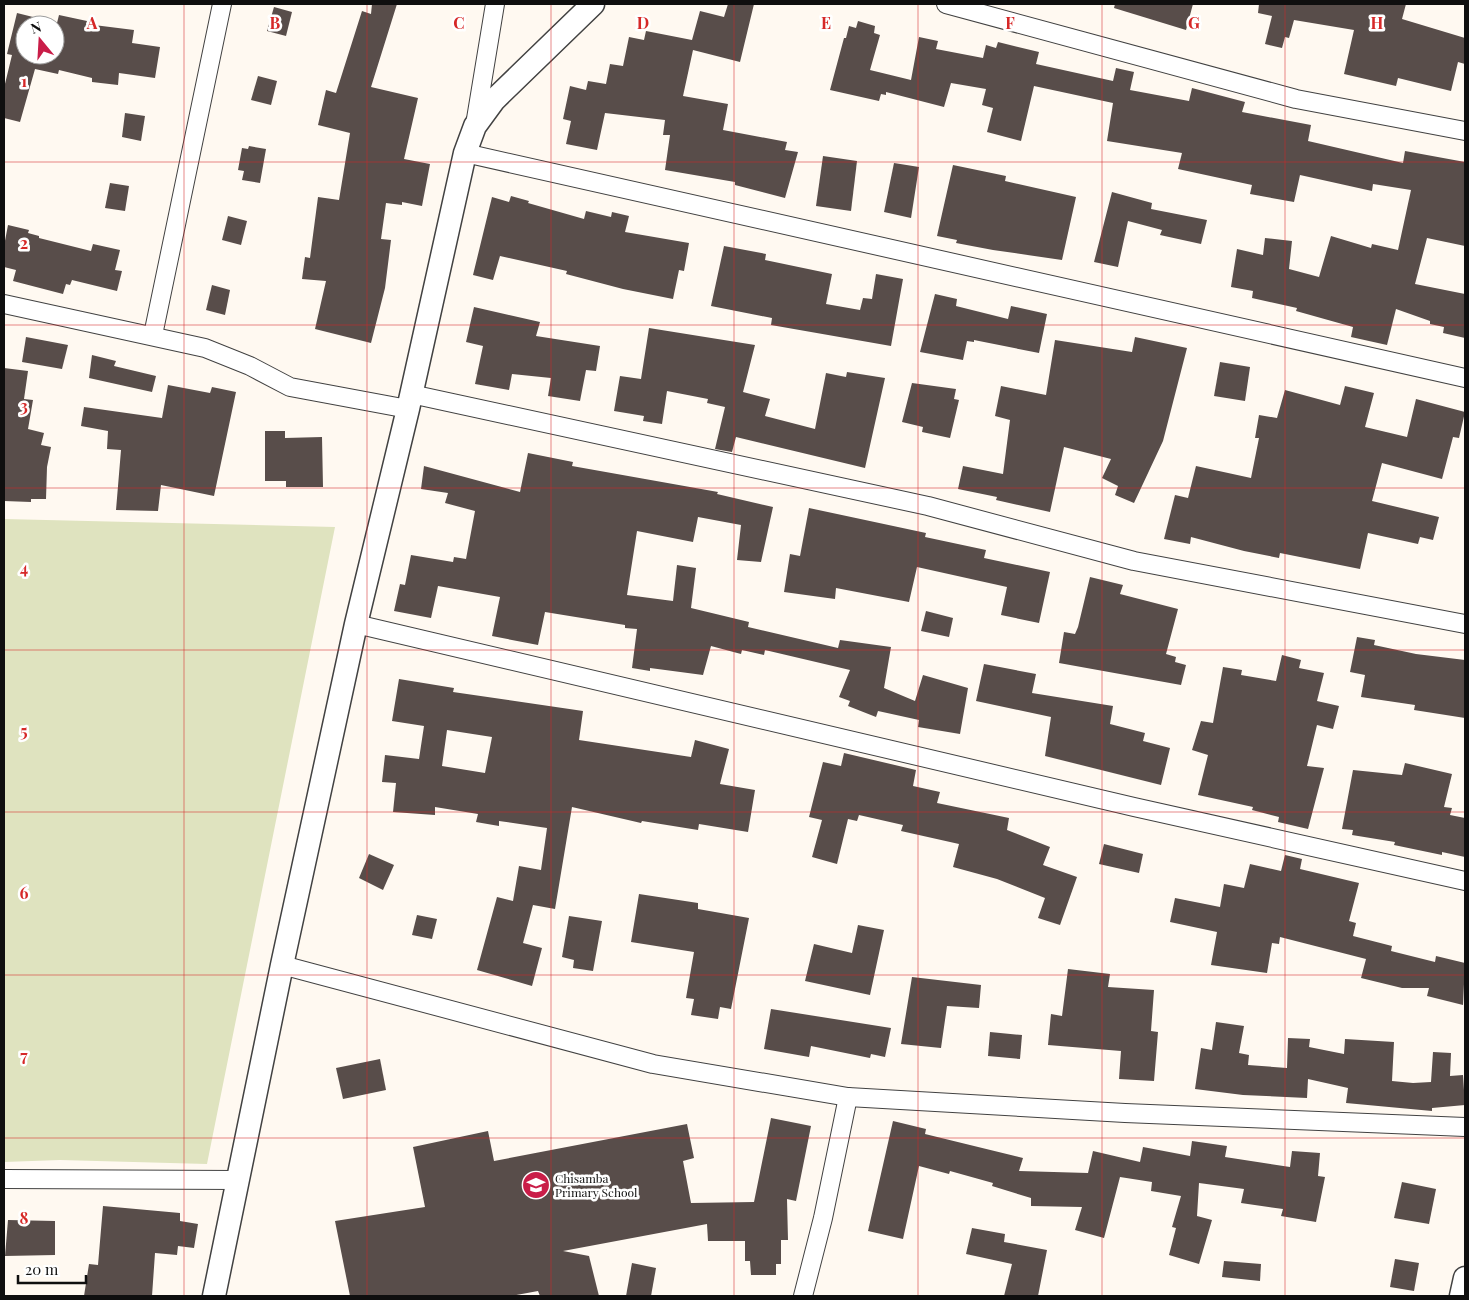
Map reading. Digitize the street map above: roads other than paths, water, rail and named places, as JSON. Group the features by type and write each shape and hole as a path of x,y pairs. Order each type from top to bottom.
{"street":[{"path":"154,335 222,4"},
{"path":"214,1296 282,965 356,624 409,402 465,153 475,126 495,4"},
{"path":"475,126 494,100 593,4"},
{"path":"946,4 1296,99 1465,131"},
{"path":"465,153 1465,378"},
{"path":"4,304 154,335 205,348 250,366 290,388 409,402 928,506 1134,561 1465,624"},
{"path":"356,624 1125,805 1465,882"},
{"path":"282,965 653,1064 848,1097 1135,1113 1465,1127"},
{"path":"803,1296 823,1218 848,1097"},
{"path":"4,1179 238,1180"},
{"path":"1461,1296 1465,1278"}],"place":[{"name":"Chisamba Primary School","path":"536,1185"}]}
